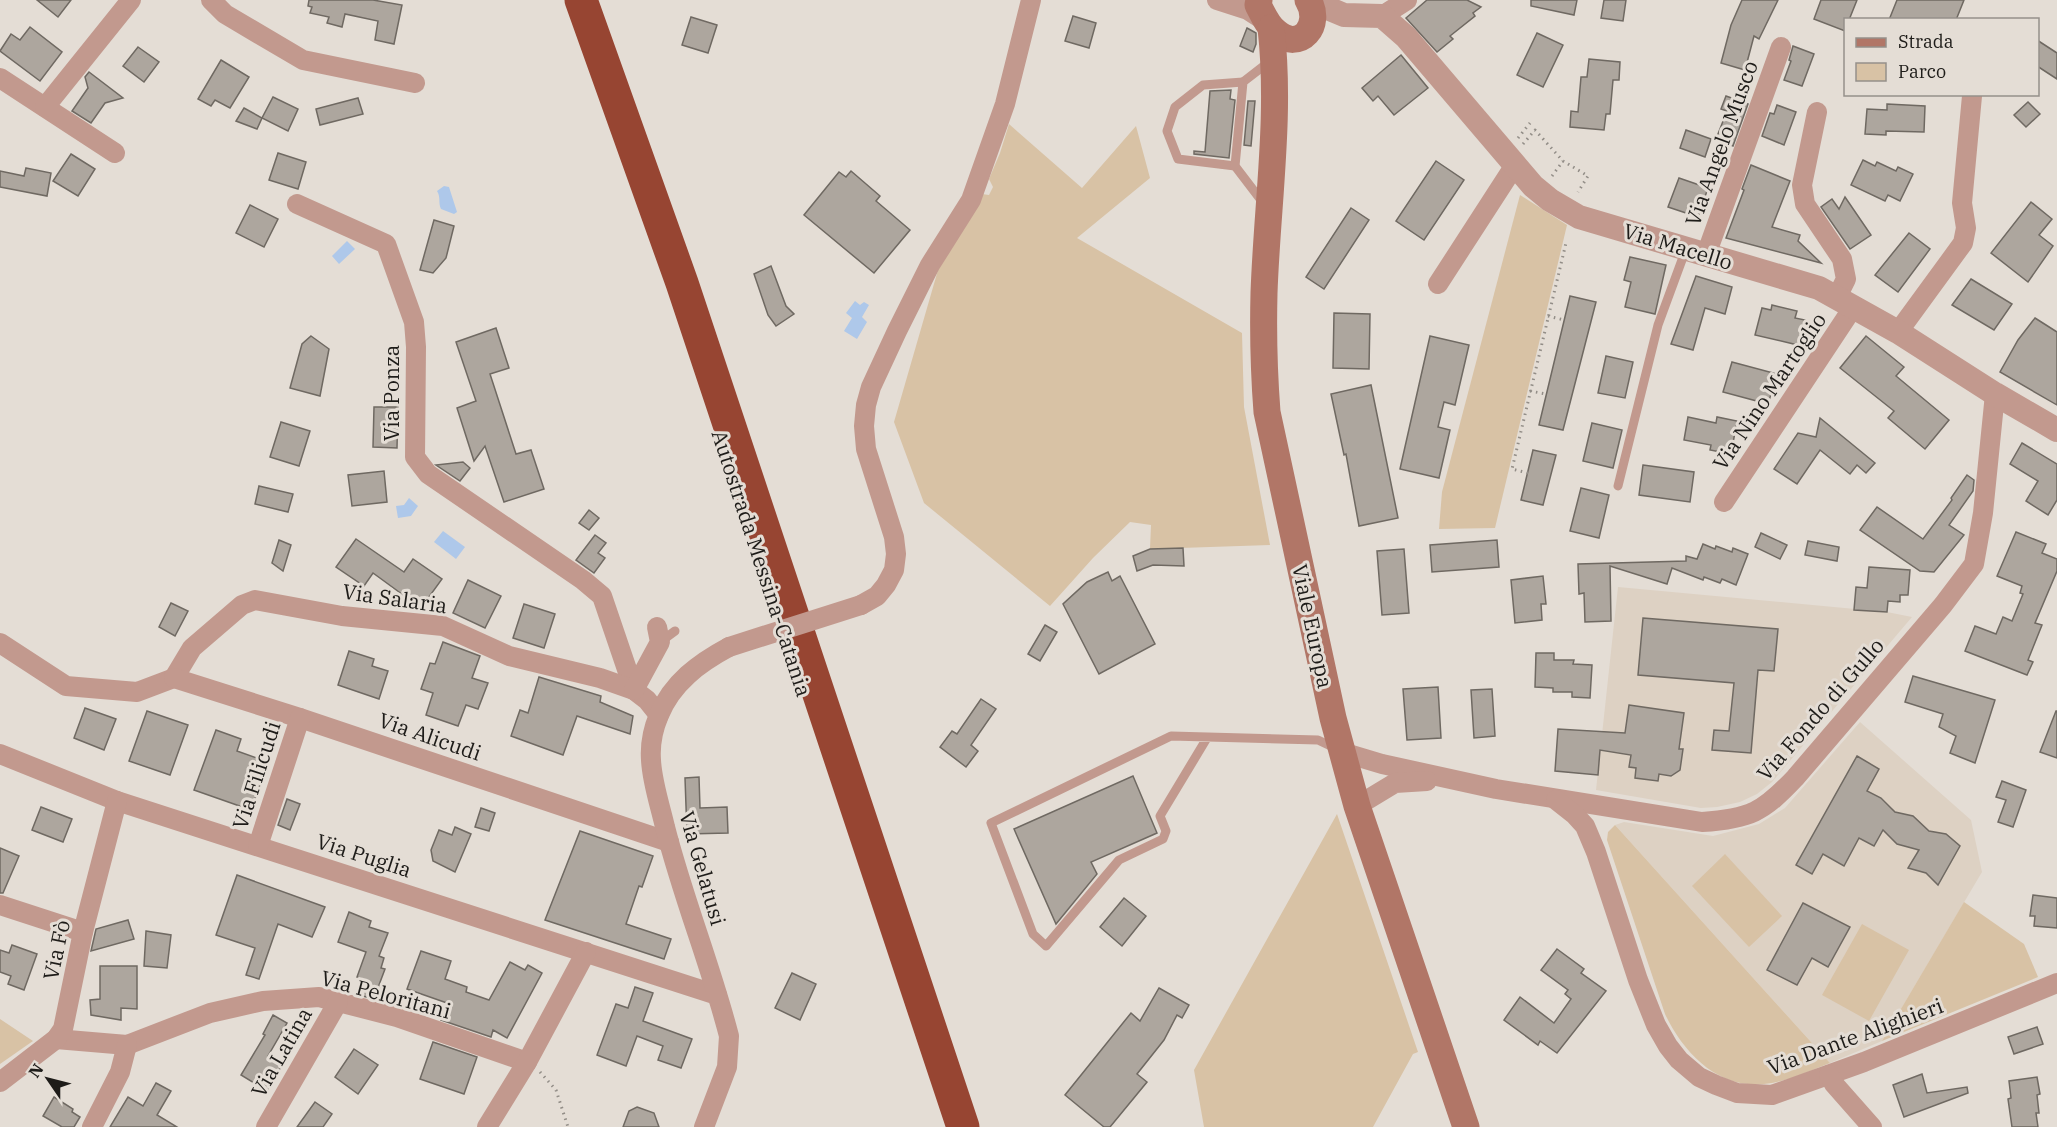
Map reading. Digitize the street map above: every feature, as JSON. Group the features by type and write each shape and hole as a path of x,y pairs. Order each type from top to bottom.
{"highway":[{"name":"Autostrada Messina-Catania","path":"573,0 624,143 950,1127"},
{"path":"581,0 682,283 963,1127"},
{"name":"Autostrada Messina-Catania","path":"601,0 977,1127"}],"main road":[{"path":"1275,107 1289,60 1312,26 1314,16 1308,0"},
{"path":"1266,17 1287,39 1305,35"},
{"path":"1266,17 1274,58 1275,107"},
{"name":"Viale Europa","path":"1275,107 1264,293 1264,372 1267,412 1342,752 1357,806 1466,1127"}],"street":[{"path":"45,107 131,0"},
{"path":"211,0 225,14 303,60 415,83"},
{"name":"Via Gelatusi","path":"704,1127 727,1067 729,1036 669,842 655,785 651,760 653,736 659,715 681,681 702,662 729,647 861,605 877,596 894,570 896,554 894,537 866,449 864,426 866,405 871,387 930,265 971,201 1005,104 1031,0"},
{"path":"1217,0 1266,17"},
{"path":"1308,0 1344,15 1382,16 1407,0"},
{"path":"1305,35 1344,15"},
{"name":"Via Macello","path":"1382,16 1406,37 1515,153 1533,186 1567,211 1819,288 1898,332 1995,394 2057,430"},
{"name":"Via Angelo Musco","path":"1696,252 1781,47"},
{"path":"0,78 115,153"},
{"path":"1898,332 1963,243 1966,228 1962,203 1972,96"},
{"name":"Via Nino Martoglio","path":"1724,502 1846,301 1846,279 1842,259 1805,204 1802,186 1816,112"},
{"path":"1438,284 1515,153"},
{"name":"Via Ponza","path":"297,204 386,244 414,322 416,457 428,474 583,580 602,596 634,690"},
{"name":"Via Fondo di Gullo","path":"1463,781 1496,789 1702,822 1732,820 1759,810 1795,778 1943,604 1974,564 1983,513 1995,394"},
{"name":"Via Salaria","path":"174,678 192,648 242,605 255,600 342,616 443,626 509,656 600,678 634,690 647,700 659,715"},
{"path":"634,690 664,633"},
{"path":"0,643 66,686 137,692 174,678"},
{"name":"Via Alicudi","path":"174,678 669,842"},
{"name":"Via Filicudi","path":"258,846 300,718"},
{"path":"1342,752 1382,764 1463,781"},
{"name":"Via Puglia","path":"0,754 117,801 717,995"},
{"path":"1357,806 1395,783 1463,781"},
{"name":"Via Dante Alighieri","path":"1554,798 1575,815 1584,826 1596,852 1645,998 1668,1046 1700,1077 1737,1093 1772,1095 1829,1075 2057,983"},
{"name":"Via Fò","path":"56,1039 63,1029 83,932 117,801"},
{"path":"1596,852 1594,842 1596,828 1611,807"},
{"path":"0,905 83,932"},
{"path":"487,1127 527,1062 586,952"},
{"name":"Via Peloritani","path":"56,1039 127,1045 210,1013 263,1001 320,997 397,1017 527,1062"},
{"name":"Via Latina","path":"266,1127 338,1002"},
{"path":"0,1082 56,1039"},
{"path":"92,1127 120,1072 127,1045"},
{"path":"1829,1075 1833,1084 1872,1127"}],"lane":[{"path":"1235,166 1178,159 1167,131 1175,106 1203,85 1243,82 1274,58"},
{"path":"1243,82 1235,166 1269,211"},
{"path":"1618,486 1658,325 1696,252"},
{"path":"1207,738 1160,816 1166,831 1163,839 1119,860 1046,946 1033,934 991,823 1171,736 1318,740 1342,752"}],"path":[{"path":"1515,153 1530,123"},
{"path":"1515,153 1535,130 1563,161 1588,176 1574,199"},
{"path":"1548,182 1563,161"},
{"path":"1528,472 1512,469 1566,243"},
{"path":"1548,316 1564,320"},
{"path":"1530,391 1546,394"},
{"path":"527,1062 537,1068 556,1090 568,1127"}],"shaded area":[{"path":"1618,587 1887,612 1912,617 1772,782 1757,794 1740,802 1701,808 1596,790"},
{"path":"1860,722 1971,820 1982,872 1882,1041 1830,1063 1615,825 1624,822 1713,836 1759,824 1785,808"}],"green space":[{"path":"1009,124 1082,188 1136,126 1150,178 1077,238 1242,333 1244,407 1270,545 1150,549 1151,525 1130,522 1093,558 1050,606 924,503 894,422 938,270 982,194 989,195 993,187 989,179"},
{"path":"1520,195 1567,225 1495,528 1439,529 1442,492"},
{"path":"1337,814 1418,1052 1413,1054 1373,1127 1204,1127 1194,1070"},
{"path":"1615,825 1830,1063 1781,1081 1747,1084 1731,1081 1717,1074 1704,1065 1681,1042 1665,1014 1607,840 1608,832"},
{"path":"1725,854 1782,916 1749,947 1692,886"},
{"path":"1964,902 2024,944 2038,977 1882,1041"},
{"path":"1862,924 1909,950 1869,1021 1822,995"},
{"path":"0,1019 33,1041 0,1064"}],"water":[{"path":"444,186 449,187 457,212 454,214 440,207 437,191"},
{"path":"347,241 355,249 339,264 332,256"},
{"path":"855,301 860,305 864,302 869,305 862,317 867,322 857,339 844,331 852,318 846,313"},
{"path":"409,498 418,506 411,516 398,518 396,506 404,505"},
{"path":"443,531 465,547 456,559 434,542"}],"building":[{"path":"37,0 71,0 58,17"},
{"path":"309,0 373,0 402,5 394,44 375,40 378,21 345,14 342,27 327,23 329,17 310,13 312,7 308,6"},
{"path":"1427,0 1467,0 1481,7 1473,13 1475,16 1450,36 1453,39 1437,52 1406,18"},
{"path":"1531,0 1577,0 1574,15 1531,6"},
{"path":"1604,0 1626,0 1623,21 1601,18"},
{"path":"1742,0 1778,0 1759,39 1754,36 1745,70 1721,63 1731,25"},
{"path":"1821,0 1857,0 1850,18 1844,18 1844,31 1814,19"},
{"path":"1897,0 1964,0 1957,18 1890,18"},
{"path":"1073,16 1096,23 1089,48 1065,41"},
{"path":"691,17 717,25 708,53 682,45"},
{"path":"30,27 62,52 40,81 0,51 11,34 20,40"},
{"path":"1247,28 1256,33 1253,52 1240,46"},
{"path":"1537,33 1563,45 1543,87 1517,75"},
{"path":"2039,41 2057,53 2057,79 2039,67"},
{"path":"1793,46 1814,54 1802,86 1784,80 1791,61 1789,60"},
{"path":"138,47 159,62 144,82 123,66"},
{"path":"1401,55 1428,88 1394,115 1378,96 1373,101 1362,88"},
{"path":"1589,59 1620,62 1619,80 1613,80 1610,114 1606,114 1604,130 1570,127 1571,111 1578,112 1581,77 1587,77"},
{"path":"221,60 249,77 230,108 215,100 211,106 198,99"},
{"path":"89,72 123,98 105,103 91,123 72,111 88,88 85,77"},
{"path":"1231,90 1230,99 1235,100 1229,158 1194,154 1194,151 1205,152 1210,91"},
{"path":"1726,96 1748,104 1733,146 1716,139 1727,111 1721,109"},
{"path":"273,97 298,109 288,131 262,118"},
{"path":"358,98 363,114 320,125 316,109"},
{"path":"1248,101 1255,101 1251,146 1244,145"},
{"path":"2028,102 2040,114 2026,127 2014,115"},
{"path":"1887,104 1925,106 1924,132 1886,131 1886,135 1865,134 1867,109 1887,110"},
{"path":"1777,105 1796,112 1784,145 1762,136 1770,113 1774,114"},
{"path":"244,108 262,118 257,129 236,121"},
{"path":"1686,130 1711,139 1705,157 1680,148"},
{"path":"278,153 306,162 298,189 269,180"},
{"path":"71,154 95,169 78,196 53,181"},
{"path":"1863,160 1875,166 1877,162 1896,171 1898,167 1913,174 1900,201 1888,195 1885,201 1851,185"},
{"path":"1436,161 1464,180 1424,240 1396,221"},
{"path":"1751,165 1790,181 1772,227 1800,235 1798,241 1821,263 1726,238"},
{"path":"26,168 51,173 47,196 0,187 0,171 24,176"},
{"path":"851,171 880,196 876,201 910,230 874,273 804,215 839,172 846,177"},
{"path":"1679,178 1708,188 1698,217 1668,207"},
{"path":"1845,197 1871,235 1850,249 1821,207 1832,199 1839,209"},
{"path":"2031,202 2052,219 2039,235 2053,246 2028,282 1991,253"},
{"path":"250,205 278,219 264,247 236,233"},
{"path":"1351,208 1369,220 1324,289 1306,277"},
{"path":"434,220 454,226 446,258 433,273 420,270"},
{"path":"1909,233 1930,249 1898,292 1875,275"},
{"path":"1630,257 1666,265 1655,314 1625,307 1631,282 1624,280"},
{"path":"771,266 786,306 794,314 776,326 768,315 754,274"},
{"path":"1696,276 1732,287 1725,314 1705,308 1693,350 1671,344"},
{"path":"1971,279 2012,304 1994,330 1952,305"},
{"path":"1570,296 1596,302 1563,430 1539,425"},
{"path":"1772,305 1797,311 1795,318 1805,320 1798,345 1755,335 1762,308 1771,310"},
{"path":"1334,313 1370,314 1369,369 1333,368"},
{"path":"2035,318 2057,332 2057,405 2000,372 2018,340"},
{"path":"496,328 509,368 490,374 516,454 531,450 544,489 504,502 485,446 474,461 457,408 476,401 456,342"},
{"path":"311,336 329,349 320,396 290,388 302,344"},
{"path":"1430,336 1469,345 1455,405 1444,402 1438,427 1450,430 1439,478 1400,469"},
{"path":"1866,336 1904,367 1896,376 1949,420 1925,449 1888,418 1894,411 1840,368"},
{"path":"1606,356 1633,362 1625,398 1598,393"},
{"path":"1732,362 1777,374 1768,404 1723,392"},
{"path":"1371,385 1398,518 1359,526 1346,454 1344,455 1331,394"},
{"path":"374,407 398,407 397,448 373,447"},
{"path":"1688,417 1716,423 1717,417 1737,421 1731,454 1710,450 1711,445 1684,440"},
{"path":"1820,418 1875,463 1866,473 1857,465 1850,474 1820,450 1797,484 1774,469 1798,433 1816,437"},
{"path":"281,422 310,431 299,466 270,457"},
{"path":"1592,423 1622,430 1613,468 1583,461"},
{"path":"2022,443 2057,464 2057,500 2048,515 2026,501 2038,481 2010,464"},
{"path":"1533,450 1556,455 1543,505 1521,500"},
{"path":"463,462 470,468 460,481 436,465"},
{"path":"1643,465 1694,472 1690,502 1639,495"},
{"path":"384,471 387,502 352,506 348,475"},
{"path":"1967,475 1974,480 1973,491 1949,525 1964,535 1934,572 1920,571 1860,530 1877,507 1923,539 1952,500 1951,498"},
{"path":"259,486 293,494 288,512 255,504"},
{"path":"1581,488 1609,495 1599,538 1570,531"},
{"path":"589,510 599,518 589,530 579,523"},
{"path":"2016,532 2046,544 2042,553 2057,559 2057,571 2035,623 2042,625 2028,660 2033,662 2027,675 1965,651 1975,626 1996,634 2003,617 2012,621 2023,594 2020,593 2022,586 1997,576"},
{"path":"1761,533 1787,545 1780,559 1755,547"},
{"path":"595,535 606,543 598,553 605,558 594,573 576,560"},
{"path":"356,539 404,572 413,559 442,579 421,608 373,573 364,586 336,567"},
{"path":"279,540 291,545 283,571 272,563"},
{"path":"1497,540 1499,567 1432,572 1430,545"},
{"path":"1808,541 1839,547 1837,561 1805,555"},
{"path":"1703,544 1732,552 1733,548 1748,554 1736,585 1722,579 1720,583 1704,577 1703,580 1672,568 1667,584 1610,566 1611,621 1585,622 1584,593 1579,594 1578,564 1686,561 1686,556 1697,559"},
{"path":"1183,548 1184,566 1153,565 1137,571 1133,556 1150,549"},
{"path":"1404,549 1409,613 1382,615 1377,551"},
{"path":"1869,567 1910,570 1908,595 1900,595 1900,602 1888,601 1887,612 1854,610 1856,587 1867,588"},
{"path":"1108,572 1112,581 1120,576 1155,644 1099,674 1063,604 1087,582"},
{"path":"1543,576 1546,604 1541,604 1542,620 1515,623 1511,580"},
{"path":"468,580 501,596 485,628 453,613"},
{"path":"171,603 188,611 175,636 159,627"},
{"path":"524,604 555,614 544,648 513,638"},
{"path":"1643,618 1778,629 1774,671 1758,670 1751,753 1712,750 1714,730 1729,731 1734,683 1638,675"},
{"path":"1045,625 1057,632 1040,661 1028,654"},
{"path":"443,642 480,656 472,678 488,683 478,709 466,705 458,726 426,715 433,693 421,689 430,663 435,664"},
{"path":"349,651 374,659 372,666 388,671 379,699 338,685"},
{"path":"1536,653 1554,653 1554,660 1574,660 1573,664 1592,665 1590,698 1572,697 1572,692 1553,692 1553,688 1535,687"},
{"path":"1913,676 1995,700 1975,763 1950,753 1956,736 1939,727 1943,714 1905,702"},
{"path":"539,677 601,696 600,702 633,716 630,734 577,716 563,755 511,736 520,710 528,713"},
{"path":"1438,687 1441,738 1407,740 1403,689"},
{"path":"1492,689 1495,736 1474,738 1471,690"},
{"path":"981,699 996,709 971,745 978,751 966,767 940,747 952,731 957,734"},
{"path":"1629,705 1684,713 1679,749 1683,749 1680,770 1671,776 1659,774 1658,781 1635,778 1636,768 1629,767 1631,755 1600,750 1598,775 1555,771 1558,729 1625,733"},
{"path":"85,708 116,719 104,750 74,738"},
{"path":"147,711 188,725 170,775 129,761"},
{"path":"2057,711 2057,758 2040,752"},
{"path":"216,730 241,739 237,751 268,762 251,810 194,790"},
{"path":"1857,756 1879,769 1867,791 1881,798 1895,812 1913,816 1929,831 1946,834 1960,846 1938,885 1926,873 1908,868 1919,850 1897,844 1883,830 1874,846 1859,838 1844,866 1823,854 1812,874 1796,865"},
{"path":"1133,776 1157,833 1091,862 1097,874 1056,924 1014,829"},
{"path":"699,777 700,808 727,807 728,833 687,834 685,778"},
{"path":"2002,781 2026,790 2013,827 1998,822 2006,800 1996,797"},
{"path":"287,799 300,804 290,830 278,825"},
{"path":"41,807 72,819 63,842 32,830"},
{"path":"481,808 495,813 489,831 475,827"},
{"path":"455,827 471,834 455,872 433,861 431,850 439,830 452,835"},
{"path":"580,831 653,856 642,887 639,886 626,924 671,939 664,959 545,920"},
{"path":"0,848 19,856 3,893 0,893"},
{"path":"237,875 325,907 312,937 278,924 259,979 246,975 255,948 216,935"},
{"path":"2033,895 2057,898 2057,928 2034,926 2035,916 2030,916"},
{"path":"1124,898 1146,916 1122,946 1100,927"},
{"path":"1803,903 1850,927 1828,967 1812,958 1797,985 1767,970"},
{"path":"349,912 371,921 369,927 388,933 379,956 384,958 381,968 385,969 379,985 386,987 381,1001 359,995 365,980 357,977 366,952 338,942"},
{"path":"128,920 134,939 91,951 96,929"},
{"path":"146,931 171,935 167,968 144,966"},
{"path":"12,945 37,954 24,990 8,984 11,976 0,972 0,950 9,953"},
{"path":"1557,949 1584,969 1581,973 1606,991 1557,1053 1540,1041 1538,1045 1504,1020 1520,997 1554,1023 1571,999 1565,994 1568,990 1541,970"},
{"path":"421,951 451,961 445,979 467,987 466,992 489,1000 510,962 525,970 528,965 542,973 507,1038 493,1030 491,1037 441,1020 447,1003 407,989"},
{"path":"100,966 137,966 137,1009 121,1008 121,1020 91,1015 90,1000 100,999"},
{"path":"792,973 816,984 800,1020 775,1008"},
{"path":"635,987 653,993 643,1021 692,1039 681,1068 658,1060 663,1046 637,1036 626,1066 597,1055 616,1004 628,1008"},
{"path":"1159,988 1189,1005 1182,1018 1177,1015 1164,1040 1137,1074 1147,1082 1110,1127 1104,1127 1065,1095 1131,1013 1140,1021"},
{"path":"273,1015 287,1023 268,1056 282,1065 267,1091 241,1075 265,1035 263,1034"},
{"path":"2037,1027 2043,1044 2014,1054 2008,1037"},
{"path":"433,1042 477,1057 464,1094 420,1079"},
{"path":"354,1049 378,1065 358,1094 335,1077"},
{"path":"1922,1074 1927,1093 1967,1087 1968,1093 1904,1117 1893,1085"},
{"path":"2037,1077 2040,1094 2037,1095 2038,1127 2012,1127 2008,1099 2011,1098 2009,1081"},
{"path":"156,1083 171,1091 157,1115 177,1127 110,1127 128,1097 143,1106"},
{"path":"54,1097 73,1109 72,1112 80,1117 74,1127 62,1127 43,1116"},
{"path":"315,1102 332,1114 323,1127 297,1127"},
{"path":"637,1107 654,1113 659,1127 623,1127 629,1111"}]}
